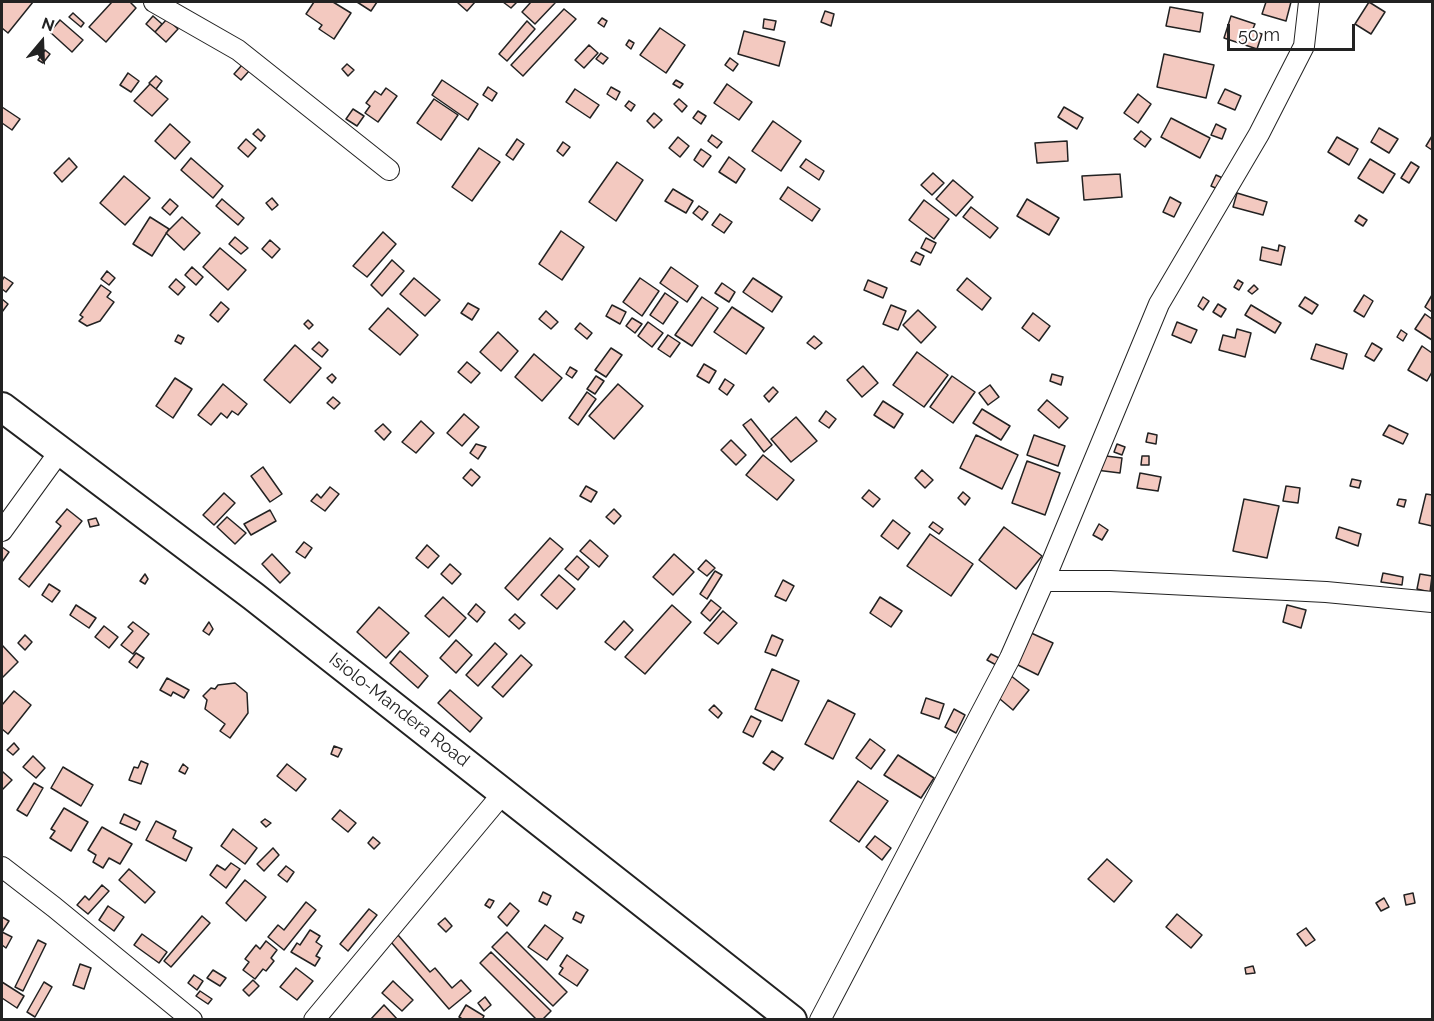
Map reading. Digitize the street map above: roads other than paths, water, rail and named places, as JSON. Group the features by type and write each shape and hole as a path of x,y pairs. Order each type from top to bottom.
{"highway":[{"name":"Isiolo-Mandera Road","path":"2,407 253,596 792,1020"}],"street":[{"path":"154,2 238,50 389,170"},
{"path":"820,1020 1005,668 1044,581 1159,304 1259,134 1304,46 1309,2"},
{"path":"2,531 60,451"},
{"path":"1044,581 1110,581 1326,592 1432,602"},
{"path":"314,1020 504,792"},
{"path":"2,867 192,1020"}]}
